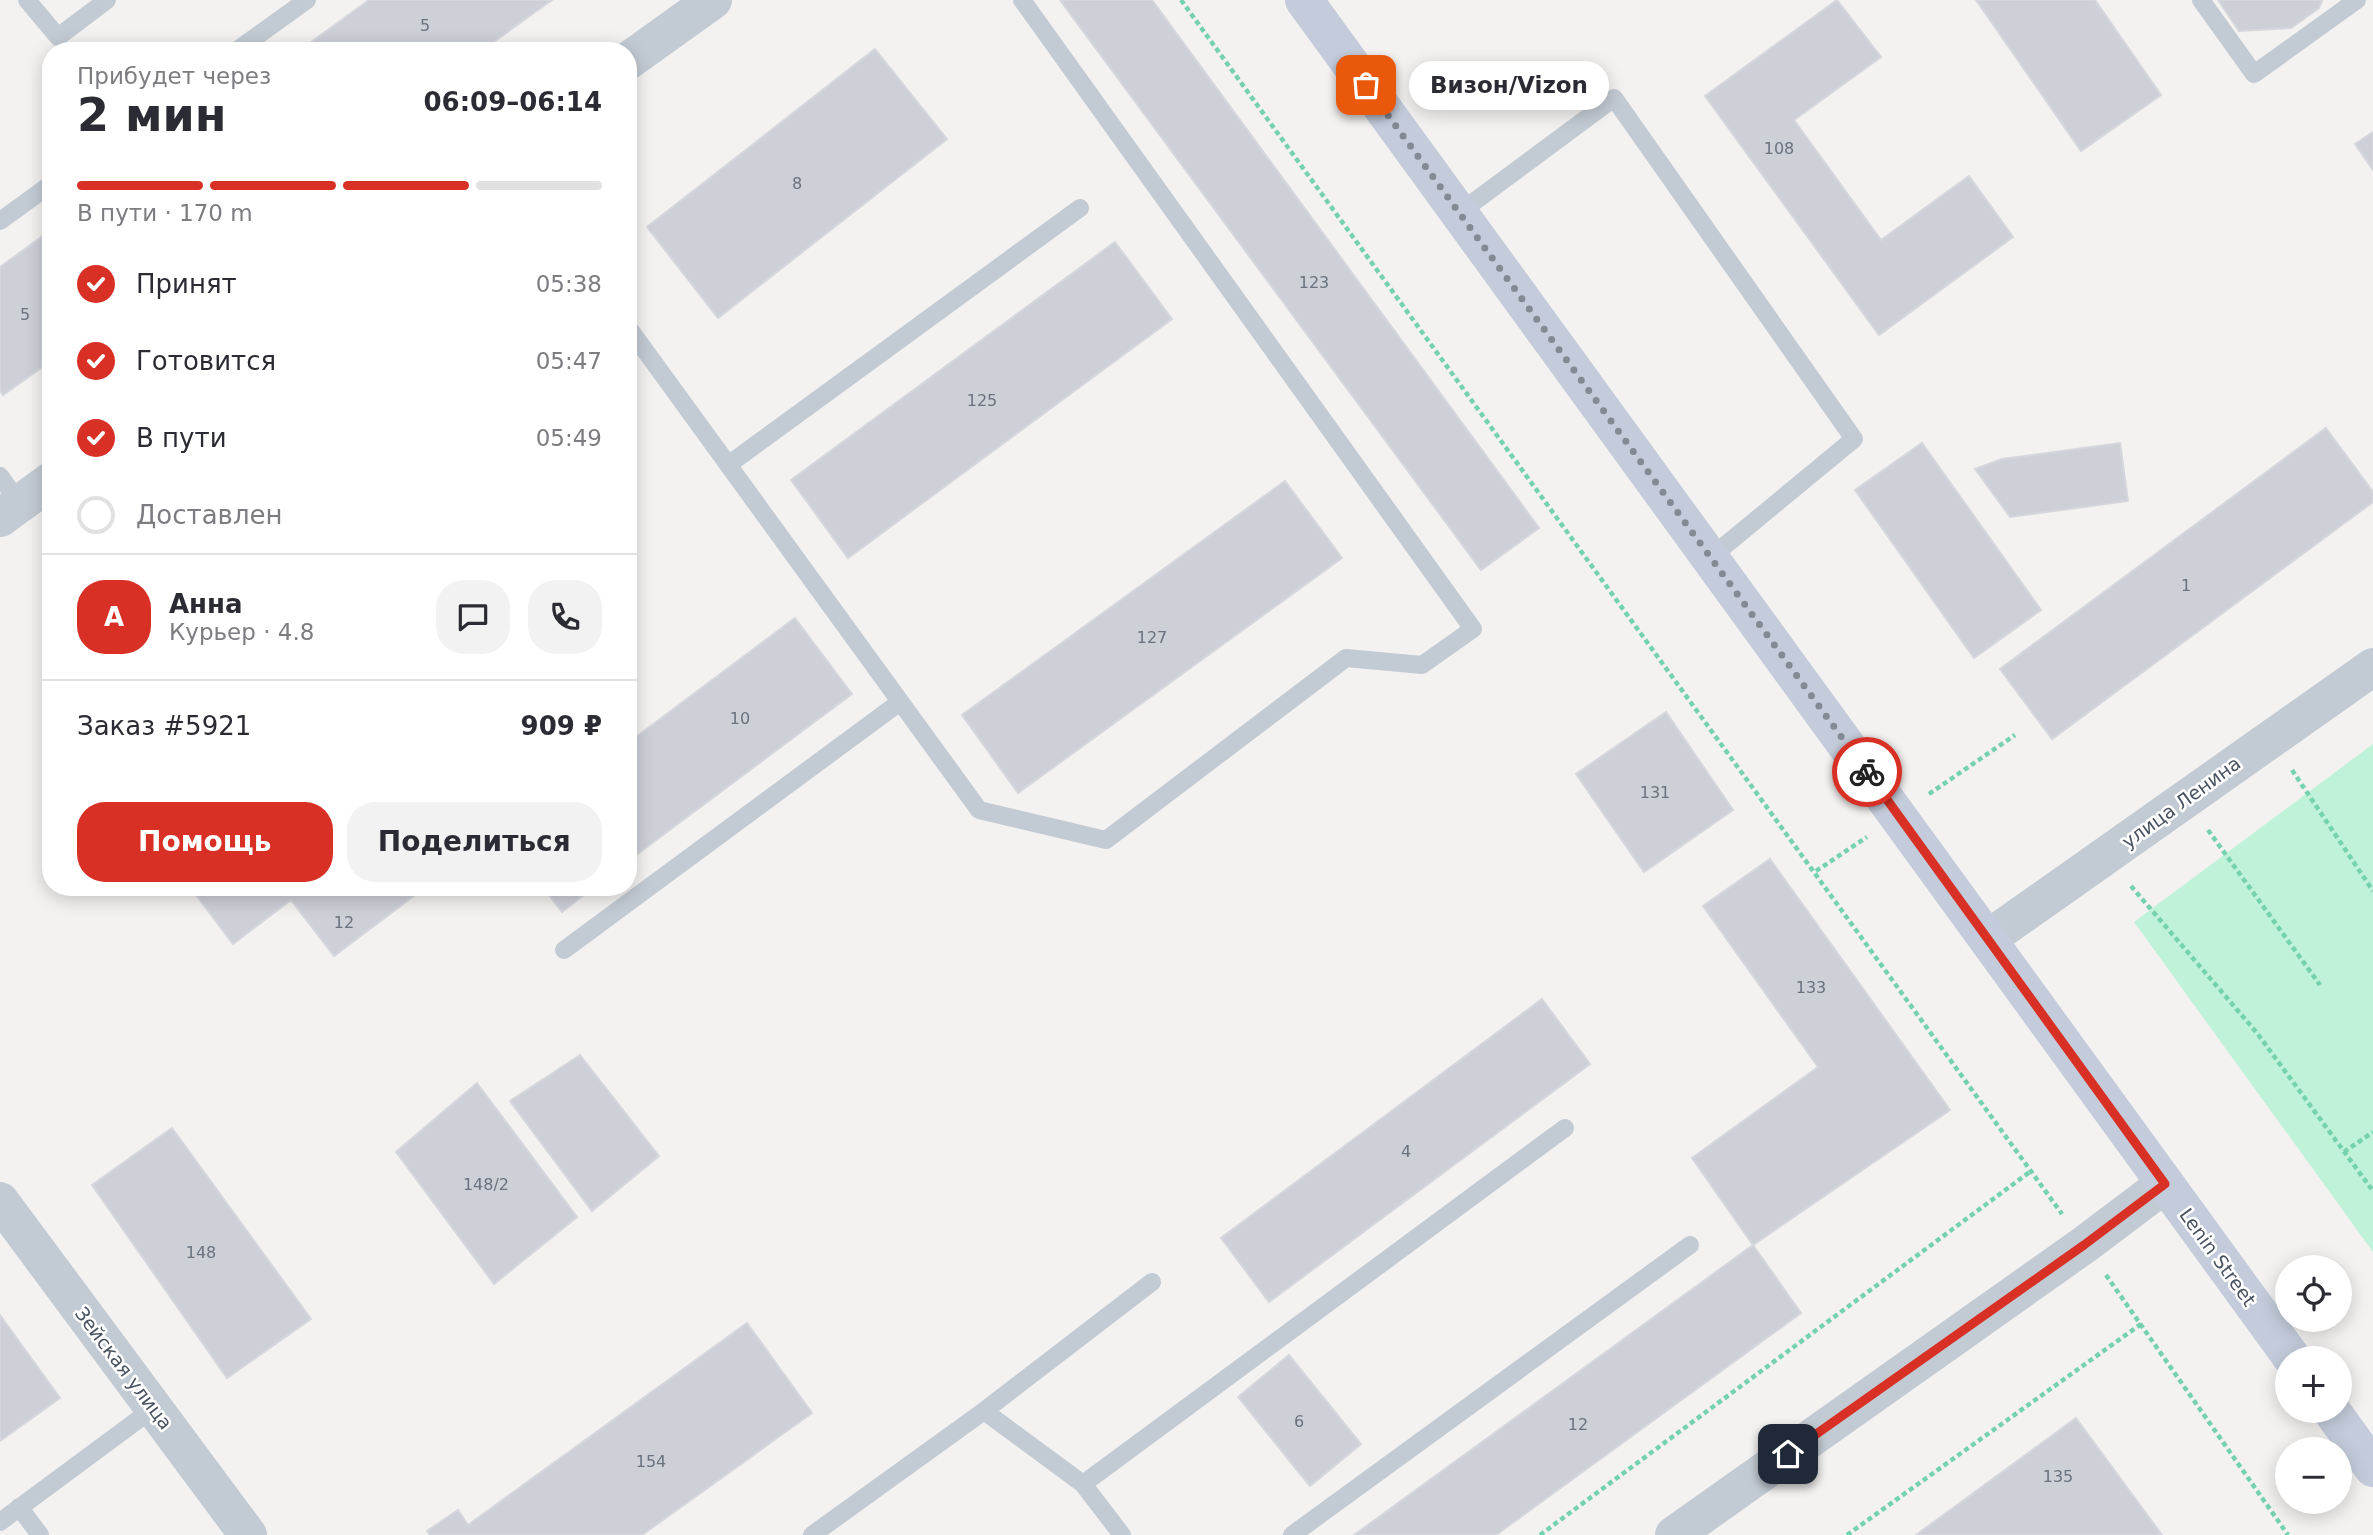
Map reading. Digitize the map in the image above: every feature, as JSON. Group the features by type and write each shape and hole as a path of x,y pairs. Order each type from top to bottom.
{"main road":[{"name":"Lenin Street","path":"1304,0 2283,1346"},
{"path":"2340,1423 2373,1468"}],"street":[{"path":"637,55 713,0"},
{"path":"7,499 42,485"},
{"name":"улица Ленина","path":"1989,938 2373,667"},
{"path":"1674,1535 2084,1245 2165,1184"},
{"name":"Зейская улица","path":"0,1201 248,1535"}],"lane":[{"path":"27,0 58,37 107,0"},
{"path":"249,42 307,0"},
{"path":"637,339 979,810 1106,840 1346,658 1422,665 1473,629 1023,0"},
{"path":"2201,0 2254,74 2357,0"},
{"path":"1460,213 1614,98 1854,439 1711,557"},
{"path":"0,220 42,190"},
{"path":"728,465 1080,208"},
{"path":"564,950 900,702"},
{"path":"1083,1484 1565,1128"},
{"path":"1292,1535 1690,1245"},
{"path":"812,1535 984,1411 1152,1282"},
{"path":"0,1522 154,1408"},
{"path":"984,1411 1083,1484 1122,1535"},
{"path":"19,1507 40,1535"}],"path":[{"path":"1181,0 2031,1171 2288,1535"},
{"path":"2271,737 2373,891"},
{"path":"2185,799 2320,985"},
{"path":"2108,854 2129,883 2257,1034 2373,1191"},
{"path":"2344,1152 2373,1132"},
{"path":"1540,1535 2031,1171"},
{"path":"1847,1535 2141,1324"}],"green space":[{"path":"2373,744 2373,1252 2134,922"}],"building":[{"path":"369,0 552,0 494,42 311,42"},
{"path":"1060,0 1152,0 1539,528 1481,570"},
{"path":"1837,0 1881,57 1794,120 1881,240 1969,176 2013,237 1879,335 1705,96"},
{"path":"1976,0 2095,0 2161,95 2081,151"},
{"path":"2218,0 2322,0 2319,8 2291,28 2239,31"},
{"path":"875,49 947,139 718,318 647,227"},
{"path":"2373,132 2373,170 2355,144"},
{"path":"42,237 42,367 3,395 0,391 0,267"},
{"path":"1115,242 1172,319 848,558 791,480"},
{"path":"2326,428 2373,492 2373,502 2052,739 2000,669"},
{"path":"1922,443 2041,610 1974,658 1855,490"},
{"path":"2120,443 2128,501 2010,517 1975,469 2002,459"},
{"path":"1285,481 1342,558 1018,793 962,715"},
{"path":"795,618 852,694 637,854 637,736"},
{"path":"1666,712 1733,810 1644,872 1576,774"},
{"path":"1770,859 1950,1110 1753,1245 1692,1158 1818,1067 1703,906"},
{"path":"197,896 414,896 334,956 291,900 233,944"},
{"path":"550,896 582,896 562,912"},
{"path":"1542,999 1590,1064 1269,1302 1221,1238"},
{"path":"580,1055 659,1156 592,1211 510,1101"},
{"path":"477,1083 577,1217 494,1284 396,1152"},
{"path":"172,1128 311,1319 227,1378 92,1185"},
{"path":"1753,1245 1801,1313 1496,1535 1354,1535"},
{"path":"0,1315 60,1398 0,1441"},
{"path":"747,1323 812,1413 642,1535 430,1535 427,1531 458,1510 468,1525"},
{"path":"1289,1355 1361,1444 1310,1486 1238,1397"},
{"path":"2076,1418 2162,1535 1916,1535"}],"way so far":[{"path":"1366,85 1867,772"}],"place":[{"name":"Визон/Vizon","path":"1366,85"}],"route":[{"path":"1788,1454 2084,1245 2165,1184 1867,772"}]}
